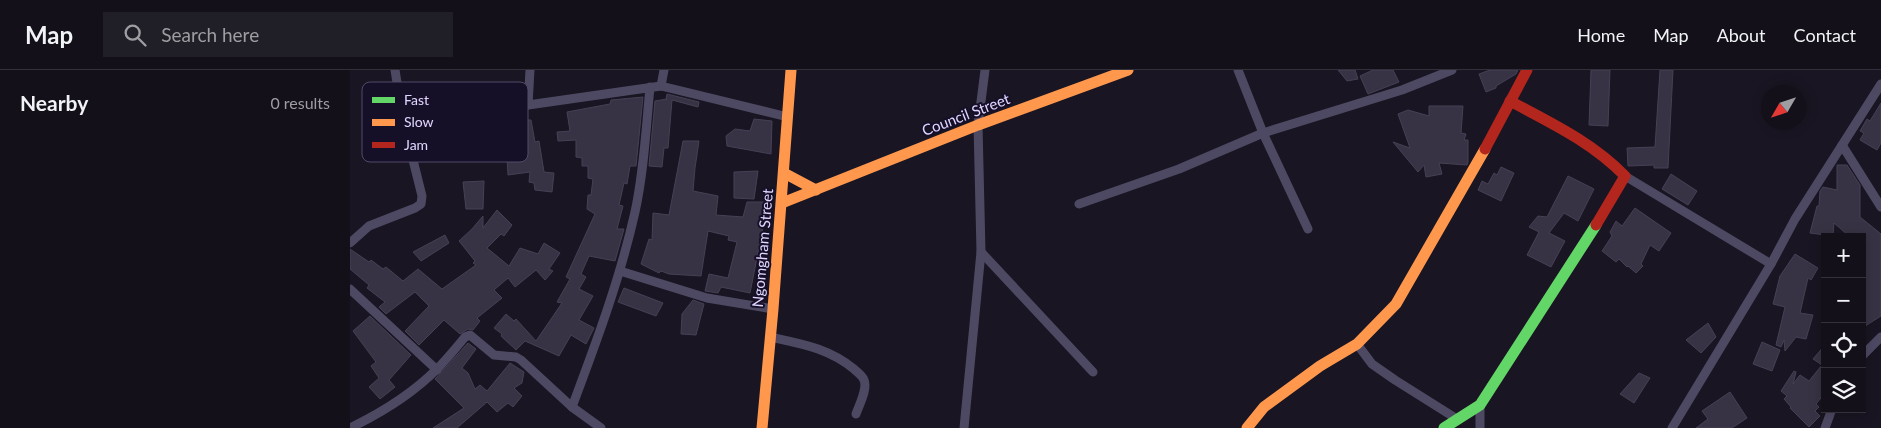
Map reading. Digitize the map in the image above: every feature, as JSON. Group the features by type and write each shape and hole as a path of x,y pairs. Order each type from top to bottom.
{"street":[{"path":"530,70 528,105 661,86 788,117"},
{"path":"661,86 664,70"},
{"name":"Ngomgham Street","path":"762,428 782,203 791,70"},
{"path":"964,428 980,252 978,124 985,70"},
{"name":"Council Street","path":"782,203 1103,75 1128,70"},
{"path":"1238,70 1263,134 1308,228"},
{"path":"1079,204 1179,169 1263,134 1402,90 1452,70"},
{"path":"1247,428 1264,407 1320,366 1357,344 1396,304 1468,180 1527,70"},
{"path":"1672,428 1771,264 1795,219 1881,84"},
{"path":"572,407 609,308 635,210 641,175 650,87"},
{"path":"1510,102 1588,143 1615,164 1625,176 1771,264"},
{"path":"1842,145 1881,207"},
{"path":"350,243 369,226 421,204 422,196 414,162"},
{"path":"784,174 816,190"},
{"path":"1444,428 1480,405 1599,220 1625,176"},
{"path":"980,252 1093,372"},
{"path":"620,271 707,298 773,309"},
{"path":"350,289 437,370"},
{"path":"350,428 373,417 395,403 437,370 465,337 470,335 494,355 516,357 521,360 572,407 601,428"},
{"path":"770,337 818,348 840,357 859,374 865,381 865,388 856,414"},
{"path":"1866,352 1881,337"},
{"path":"1357,344 1372,364 1394,380 1457,418"},
{"path":"1480,405 1480,428"},
{"path":"1825,428 1831,413"}],"building":[{"path":"1338,70 1355,70 1358,79 1347,81"},
{"path":"1373,70 1393,70 1399,82 1368,94 1360,76"},
{"path":"1490,70 1518,70 1516,74 1496,86 1496,88 1486,92 1479,74"},
{"path":"1591,70 1610,70 1608,126 1589,125"},
{"path":"1660,70 1673,70 1668,168 1654,168 1654,165 1628,166 1627,148 1655,147"},
{"path":"667,94 699,102 698,107 672,100 668,148 664,148 662,167 649,166 655,101 667,99"},
{"path":"643,97 636,166 630,166 627,184 624,183 619,205 623,206 617,229 624,229 615,261 589,256 581,274 586,277 579,289 593,296 579,320 594,328 586,344 571,335 559,356 525,341 516,350 494,328 506,314 514,321 516,319 536,341 562,303 557,302 570,279 566,277 595,214 587,209 588,195 591,195 593,179 588,178 588,166 582,166 582,158 576,157 576,140 558,141 557,132 570,131 567,112 610,104 611,100"},
{"path":"1881,103 1881,143 1877,150 1860,140 1864,133 1860,131 1867,119 1870,121"},
{"path":"1429,106 1463,106 1461,133 1466,134 1464,140 1468,140 1468,162 1467,165 1439,163 1442,174 1426,177 1424,165 1418,172 1393,142 1410,148 1398,114 1408,110 1429,116"},
{"path":"754,119 772,121 771,154 727,146 726,136 735,129 750,131"},
{"path":"528,120 531,120 535,142 539,141 544,172 554,173 552,192 535,190 534,183 529,182 530,172 508,175 507,162 528,162"},
{"path":"683,141 699,141 693,191 718,196 716,215 743,217 747,202 768,202 750,293 721,287 718,293 705,291 709,274 728,278 737,242 728,240 729,236 708,231 701,276 669,274 661,271 659,273 641,264 649,239 652,240 653,213 669,215"},
{"path":"1837,165 1847,165 1860,185 1860,217 1881,234 1881,316 1866,325 1866,233 1845,233 1834,223 1833,233 1810,233 1817,206 1819,206 1820,191 1823,187 1837,190"},
{"path":"1501,167 1514,173 1501,201 1478,190 1482,181 1488,184 1494,173 1497,175"},
{"path":"758,171 754,199 734,198 734,172"},
{"path":"1671,174 1697,191 1688,205 1662,189"},
{"path":"1568,176 1594,189 1578,221 1564,213 1549,233 1565,241 1551,267 1527,255 1539,232 1529,227 1538,216 1547,217"},
{"path":"484,181 483,209 466,209 463,182"},
{"path":"1635,208 1671,233 1659,251 1650,245 1641,264 1643,266 1636,273 1619,259 1616,262 1602,251 1612,236 1610,232 1616,221 1622,226"},
{"path":"497,210 512,225 504,236 501,234 487,248 509,266 520,248 538,254 544,243 560,253 549,269 553,271 545,280 536,270 515,287 508,278 494,290 502,298 477,318 480,321 473,330 468,329 460,334 444,320 419,345 405,331 429,306 415,292 386,314 379,307 385,302 367,288 369,285 350,269 350,249 383,269 386,267 403,281 418,269 442,289 476,265 459,241 483,216 483,228"},
{"path":"445,235 449,243 421,261 413,252"},
{"path":"1795,254 1818,268 1811,280 1808,278 1800,313 1813,315 1806,339 1796,337 1785,351 1784,340 1781,347 1776,345 1785,307 1773,304 1780,276"},
{"path":"624,288 663,303 656,316 618,302"},
{"path":"693,300 704,304 696,335 681,334 682,314"},
{"path":"370,316 411,355 389,380 395,387 380,399 369,387 379,378 371,366 376,362 353,331"},
{"path":"1708,323 1716,337 1701,353 1686,340"},
{"path":"1762,342 1780,350 1772,371 1753,364"},
{"path":"468,343 476,349 462,368 468,373 475,389 480,385 487,391 510,363 524,372 522,383 514,388 522,396 513,407 508,403 497,412 487,402 457,428 433,428 464,408 435,379"},
{"path":"1821,350 1821,364 1813,359"},
{"path":"1821,366 1821,398 1816,404 1819,407 1815,411 1820,416 1809,427 1790,408 1784,399 1787,396 1781,391 1794,371 1796,372 1793,384 1800,375 1809,381"},
{"path":"1639,373 1650,378 1634,403 1620,394"},
{"path":"1730,392 1747,418 1732,428 1696,428 1708,419 1702,411"}],"traffic: fast":[{"path":"1444,428 1480,405 1596,225"}],"traffic: slow":[{"path":"762,428 791,70"},
{"path":"782,203 978,125 1128,70"},
{"path":"1247,428 1264,407 1320,366 1357,344 1396,304 1485,149"},
{"path":"784,173 816,190"}],"traffic: jam":[{"path":"1485,149 1527,70"},
{"path":"1510,101 1556,125 1585,143 1625,176 1596,225"}]}
